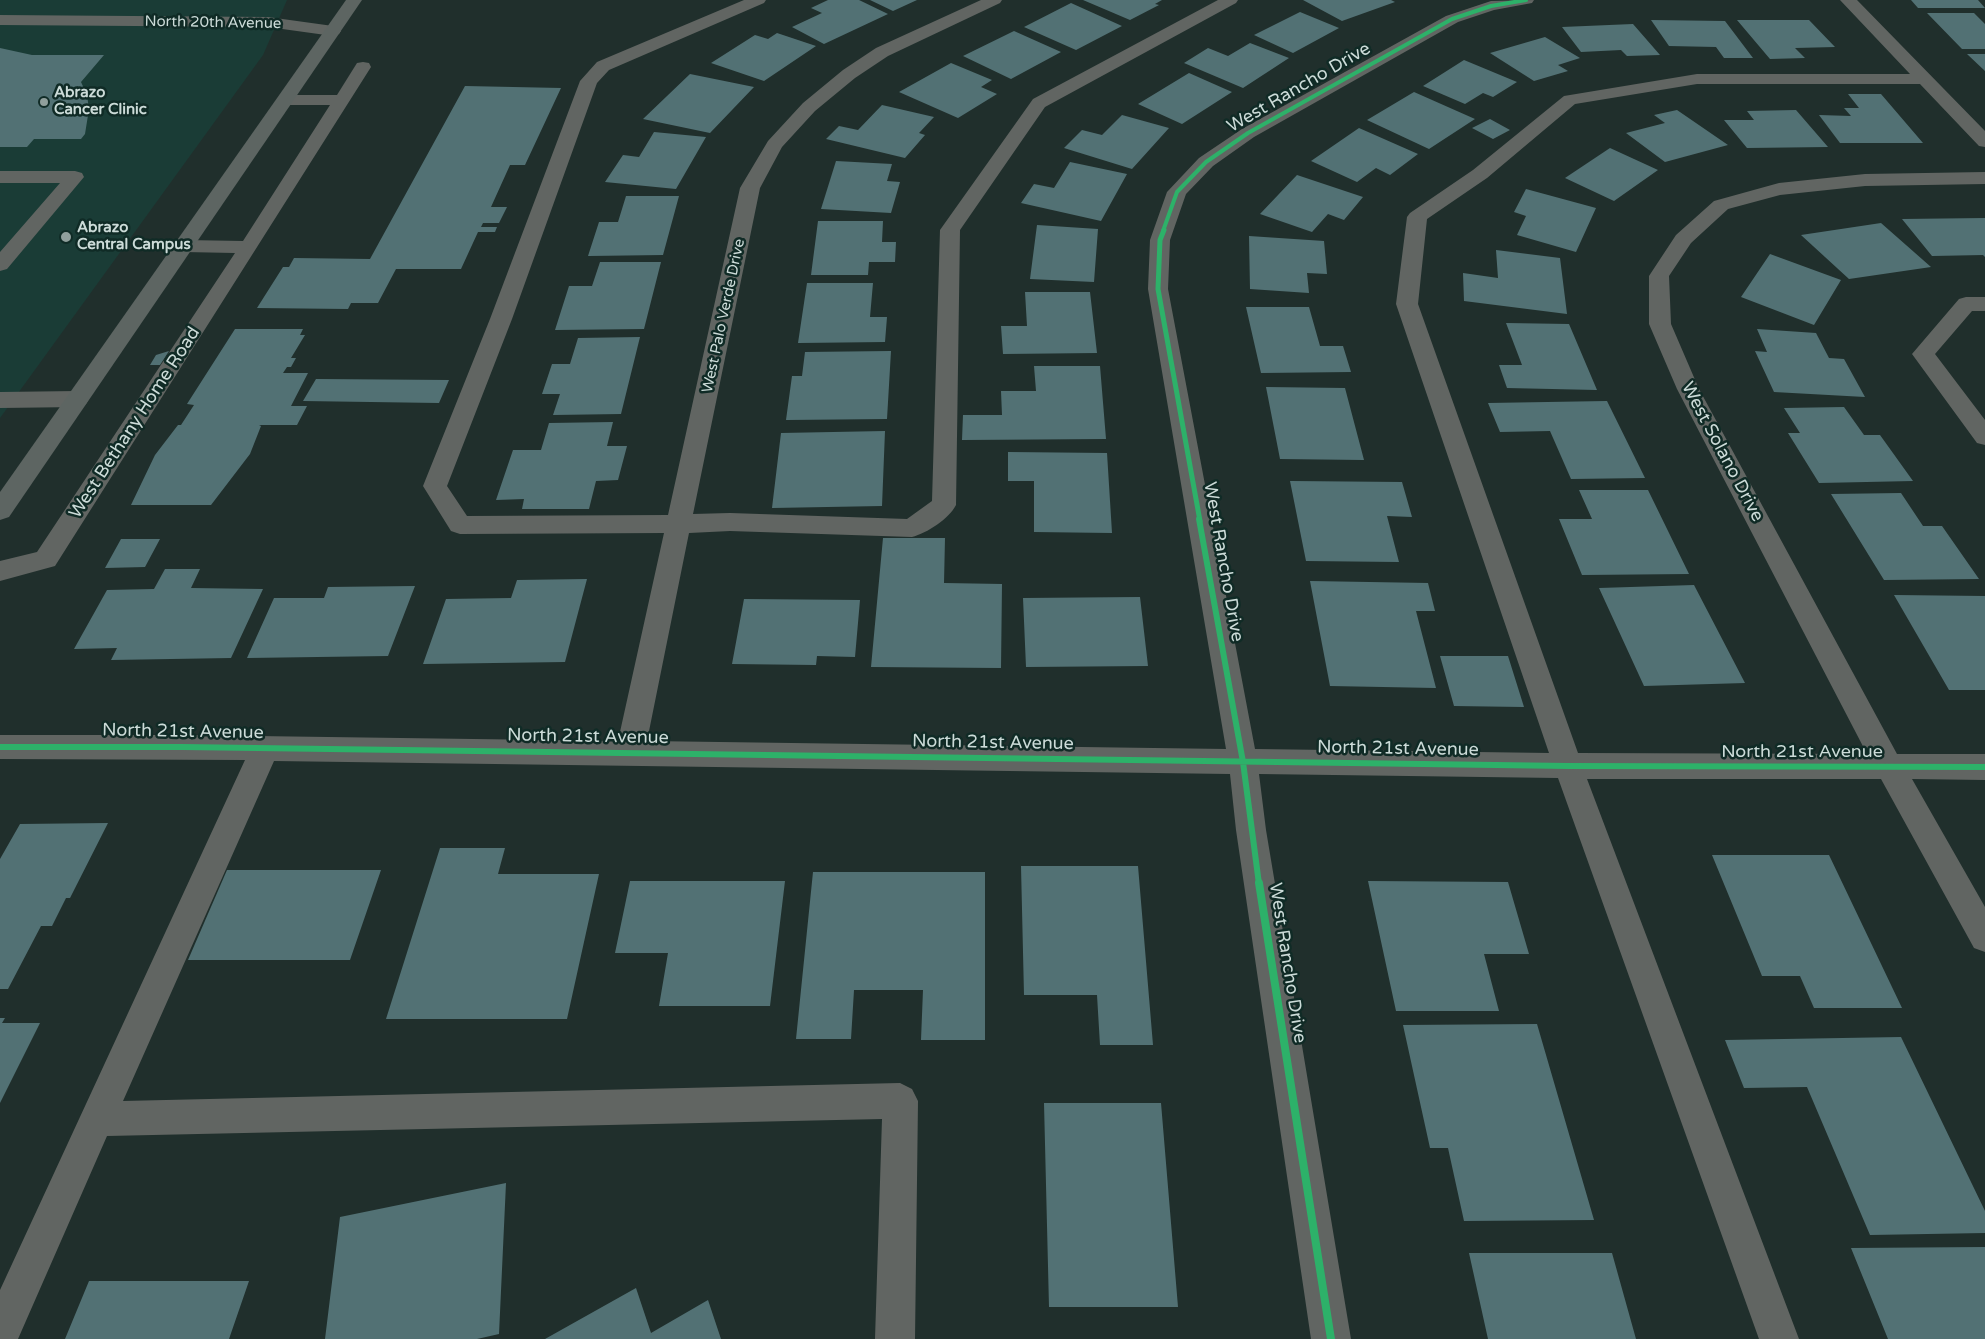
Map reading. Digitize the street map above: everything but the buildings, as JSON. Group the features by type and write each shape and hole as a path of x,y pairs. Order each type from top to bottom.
{"main road":[{"path":"0,511 354,0"}],"street":[{"path":"758,0 603,66 589,81 501,319 435,486 460,525 730,522 912,528 944,505 950,230 1039,103 1230,0"},
{"name":"West Palo Verde Drive","path":"630,752 750,188 774,145 809,107 866,63 882,52 994,0"},
{"name":"West Rancho Drive","path":"1331,1339 1250,823 1243,762 1158,289 1160,240 1177,192 1206,162 1248,133 1452,19 1491,6 1526,0"},
{"path":"1848,0 1985,142"},
{"name":"North 20th Avenue","path":"0,20 268,22 333,31"},
{"name":"North 20th Avenue","path":"273,38 333,31"},
{"name":"West Bethany Home Road","path":"0,571 46,559 249,247 363,67"},
{"path":"1779,1339 1568,766 1407,304 1417,217 1480,174 1570,100 1697,79 1924,79"},
{"path":"286,100 342,100"},
{"path":"0,177 76,177 0,265"},
{"name":"West Solano Drive","path":"1985,178 1865,180 1779,189 1721,205 1683,239 1659,276 1660,324 1688,389 1889,767 1985,937"},
{"path":"184,246 249,247"},
{"path":"1985,304 1966,304 1923,354 1985,437"},
{"path":"0,400 78,399"},
{"name":"North 21st Avenue","path":"0,746 630,752 1568,766 1985,767"},
{"path":"0,1334 265,748"},
{"path":"98,1119 900,1101 895,1339"}],"shaded area":[{"name":"Abrazo Central Campus","path":"0,0 287,0 263,55 0,418"}],"cycle path":[{"path":"1331,1339 1251,830 1243,762 1158,289 1160,240 1177,192 1206,162 1248,133 1452,19 1491,6 1526,0"},
{"path":"0,747 183,747 1568,766 1985,767"}],"place":[{"name":"Abrazo Cancer Clinic","path":"44,102"},
{"name":"Abrazo Central Campus","path":"66,237"}]}
